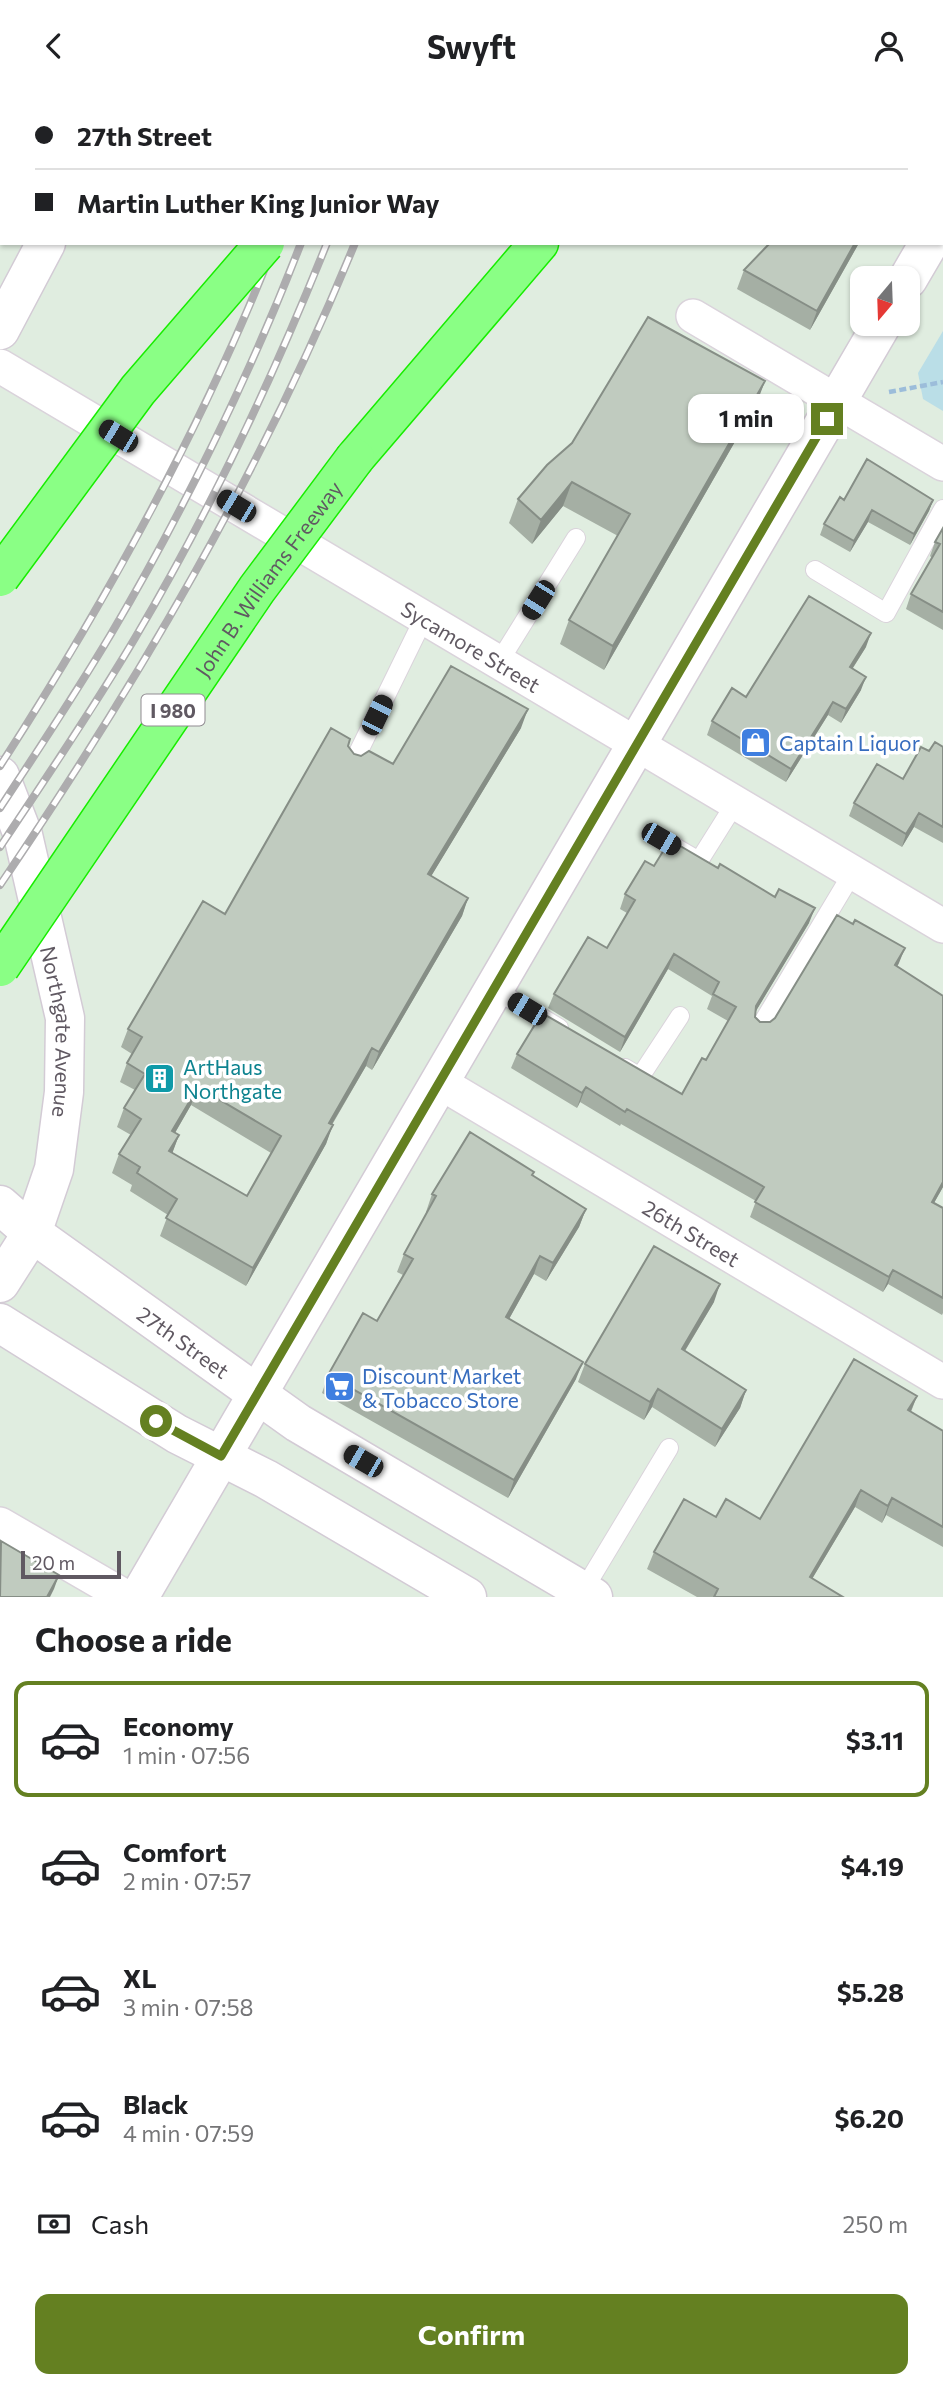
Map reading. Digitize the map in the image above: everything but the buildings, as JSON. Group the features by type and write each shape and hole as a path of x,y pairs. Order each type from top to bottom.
{"highway":[{"path":"0,577 138,390 263,245"},
{"name":"John B. Williams Freeway","path":"0,967 257,589 355,458 537,245"}],"main road":[{"path":"0,330 45,245"},
{"path":"916,266 928,245"},
{"path":"139,1597 875,336"},
{"name":"Northgate Avenue","path":"0,776 23,835 65,1019 64,1092 54,1169 32,1233 0,1283"},
{"name":"27th Street","path":"0,1205 32,1233 298,1423 588,1594"},
{"path":"0,1324 177,1434 221,1456 467,1597"}],"street":[{"path":"692,316 943,464"},
{"name":"Sycamore Street","path":"0,366 943,926"},
{"name":"26th Street","path":"439,1082 943,1381"},
{"path":"0,1524 126,1597"}],"lane":[{"path":"815,570 886,613 943,509"},
{"path":"499,662 576,538"},
{"path":"353,764 424,618"},
{"path":"661,839 699,861 736,802"},
{"path":"760,1027 853,872"},
{"path":"494,989 573,1037"},
{"path":"606,1057 640,1077 680,1016"},
{"path":"588,1594 669,1448"}],"shaded area":[{"path":"943,331 943,411 923,399 918,373"}],"railway":[{"path":"0,766 78,640 151,511 217,379 274,245"},
{"path":"0,808 98,656 164,541 238,392 300,245"},
{"path":"0,847 119,665 189,543 262,394 326,245"},
{"path":"0,885 101,731 194,573 280,411 354,245"}],"place":[{"name":"Captain Liquor","path":"756,742"},
{"name":"ArtHaus Northgate","path":"160,1078"},
{"name":"Discount Market & Tobacco Store","path":"339,1387"}],"route":[{"path":"156,1421 221,1456 827,419"}]}
